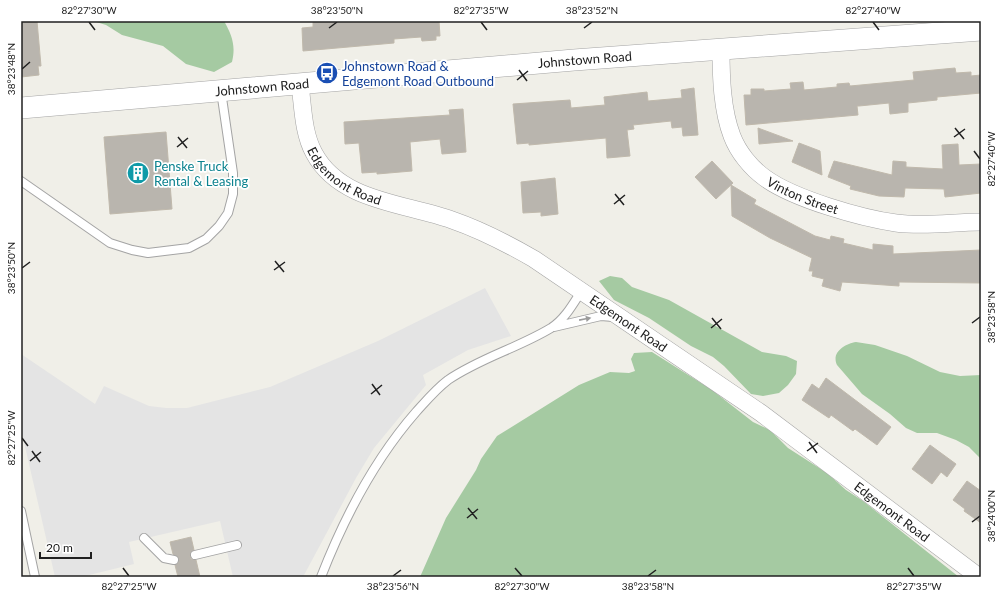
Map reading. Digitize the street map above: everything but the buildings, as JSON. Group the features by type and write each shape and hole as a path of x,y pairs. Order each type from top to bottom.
{"street":[{"name":"Johnstown Road","path":"21,108 300,85 574,60 981,30"},
{"name":"Vinton Street","path":"721,49 727,121 732,137 751,167 766,179 786,190 863,217 896,223 926,225 981,222"},
{"name":"Edgemont Road","path":"300,85 304,121 314,153 322,165 343,184 376,199 422,210 481,232 534,259 582,290 761,413 979,577"}],"lane":[{"path":"21,180 110,243 148,253 189,248 206,239 219,226 228,213 233,194 232,172 221,91"},
{"path":"552,328 566,313 582,290"},
{"path":"321,577 352,510 380,458 404,426 428,399 448,381 476,362 552,328 600,316 620,317"},
{"path":"21,511 35,577"},
{"path":"144,538 164,558 174,560"},
{"path":"195,555 237,545"}],"green space":[{"path":"93,21 224,21 229,31 234,51 232,62 214,72 186,64 163,46 122,35 106,25"},
{"path":"610,276 622,278 632,287 669,300 762,352 786,356 797,361 796,374 788,385 779,393 763,396 751,394 724,366 713,357 691,346 649,318 614,300 599,281"},
{"path":"856,342 875,345 907,356 940,372 960,376 981,375 981,459 969,447 956,440 937,433 917,433 906,428 890,414 862,394 837,365 836,360 837,353 840,349"},
{"path":"652,352 712,390 753,422 770,430 788,448 827,473 846,490 863,501 959,577 420,577 446,518 476,470 481,459 497,436 579,385 610,372 629,373 635,371 631,359 634,353"}],"shaded area":[{"path":"485,288 511,336 468,350 423,375 426,385 374,448 356,478 303,577 233,577 220,521 129,542 134,564 81,577 55,577 21,429 21,354 95,404 104,386 149,406 187,408 270,387 378,341"}],"place":[{"name":"Johnstown Road & Edgemont Road Outbound","path":"327,73"},
{"name":"Penske Truck Rental & Leasing","path":"138,173"}]}
